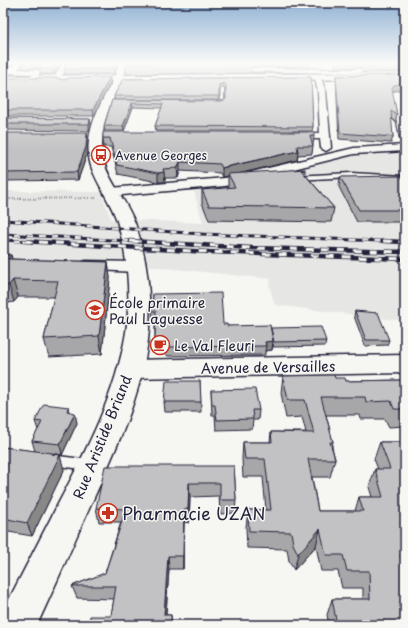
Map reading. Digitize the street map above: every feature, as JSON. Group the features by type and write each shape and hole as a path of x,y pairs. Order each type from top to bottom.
{"main road":[{"name":"Rue Aristide Briand","path":"17,625 94,465 111,424 130,369 137,331 137,285 135,267 125,220 95,155 96,121 111,102 113,92"},
{"name":"Avenue de Versailles","path":"130,369 405,364"}],"street":[{"path":"322,92 326,136 326,158"},
{"path":"405,94 396,94 403,117 405,138"},
{"path":"278,136 326,136"},
{"path":"113,195 226,182 354,152 405,148"},
{"path":"69,266 135,267"}],"lane":[{"path":"206,102 222,103 222,92"},
{"path":"287,178 351,175 405,178"},
{"path":"226,182 264,180"},
{"path":"41,458 94,465"}],"path":[{"path":"3,199 113,195"}],"shaded area":[{"path":"405,150 405,321 275,305 269,285 271,279 119,263 3,258 3,191 101,192 111,219 203,223 194,191 358,153"}],"building":[{"path":"3,92 102,92 93,110 3,110"},
{"path":"116,92 219,92 219,96 114,96"},
{"path":"226,92 312,92 313,127 155,126 163,104 132,103 123,126 104,126 112,100 222,101 226,99"},
{"path":"337,92 393,92 397,115 391,111 393,137 340,133"},
{"path":"3,118 90,119 89,124 3,124"},
{"path":"103,132 314,132 314,136 310,136 313,146 297,146 298,151 222,168 220,164 180,162 177,168 163,169 164,172 158,173 117,165 110,138 103,138"},
{"path":"3,133 87,133 86,147 77,172 3,173"},
{"path":"305,169 301,170 334,208 209,206 202,190 235,187 228,174"},
{"path":"401,176 405,182 405,210 359,210 340,177"},
{"path":"3,255 11,255 8,259 108,262 99,336 44,339 58,281 13,280 9,285 3,286"},
{"path":"221,293 223,324 227,324 227,326 270,325 273,341 265,342 266,346 167,347 155,338 156,311 152,311 153,294"},
{"path":"355,311 378,313 389,340 366,340"},
{"path":"321,327 326,341 274,342 271,328"},
{"path":"334,375 335,378 345,378 346,381 405,380 405,409 394,409 391,401 366,402 365,397 321,397 333,442 330,442 335,459 308,459 318,511 363,511 359,497 383,497 375,469 390,469 380,442 405,442 405,555 400,555 405,571 405,625 337,625 332,599 370,599 369,571 347,571 343,555 326,555 320,529 298,554 293,544 291,532 249,531 248,510 271,510 265,459 245,459 243,442 272,442 271,432 314,433 305,400 288,400 283,376"},
{"path":"166,381 200,381 201,402 164,402"},
{"path":"255,389 259,410 252,410 253,419 217,420 215,405 212,405 211,390"},
{"path":"44,404 69,407 67,411 75,413 60,444 32,441 42,422 35,421"},
{"path":"3,447 60,455 27,523 3,518"},
{"path":"105,466 234,466 236,500 220,500 220,483 189,483 188,509 184,509 183,556 168,556 164,615 171,615 171,625 89,625 90,616 111,616 116,586 72,586 105,573 126,509 96,508"}],"railway":[{"path":"3,220 202,234 405,242 383,241"},
{"path":"3,234 133,241"},
{"path":"3,240 39,242"},
{"path":"23,241 39,242"},
{"path":"133,241 148,242"},
{"path":"133,241 252,248 405,252"},
{"path":"39,242 209,252 405,259"}],"place":[{"name":"Avenue Georges","path":"101,155"},
{"name":"École primaire Paul Laguesse","path":"95,310"},
{"name":"Le Val Fleuri","path":"160,345"},
{"name":"Pharmacie UZAN","path":"108,513"}]}
